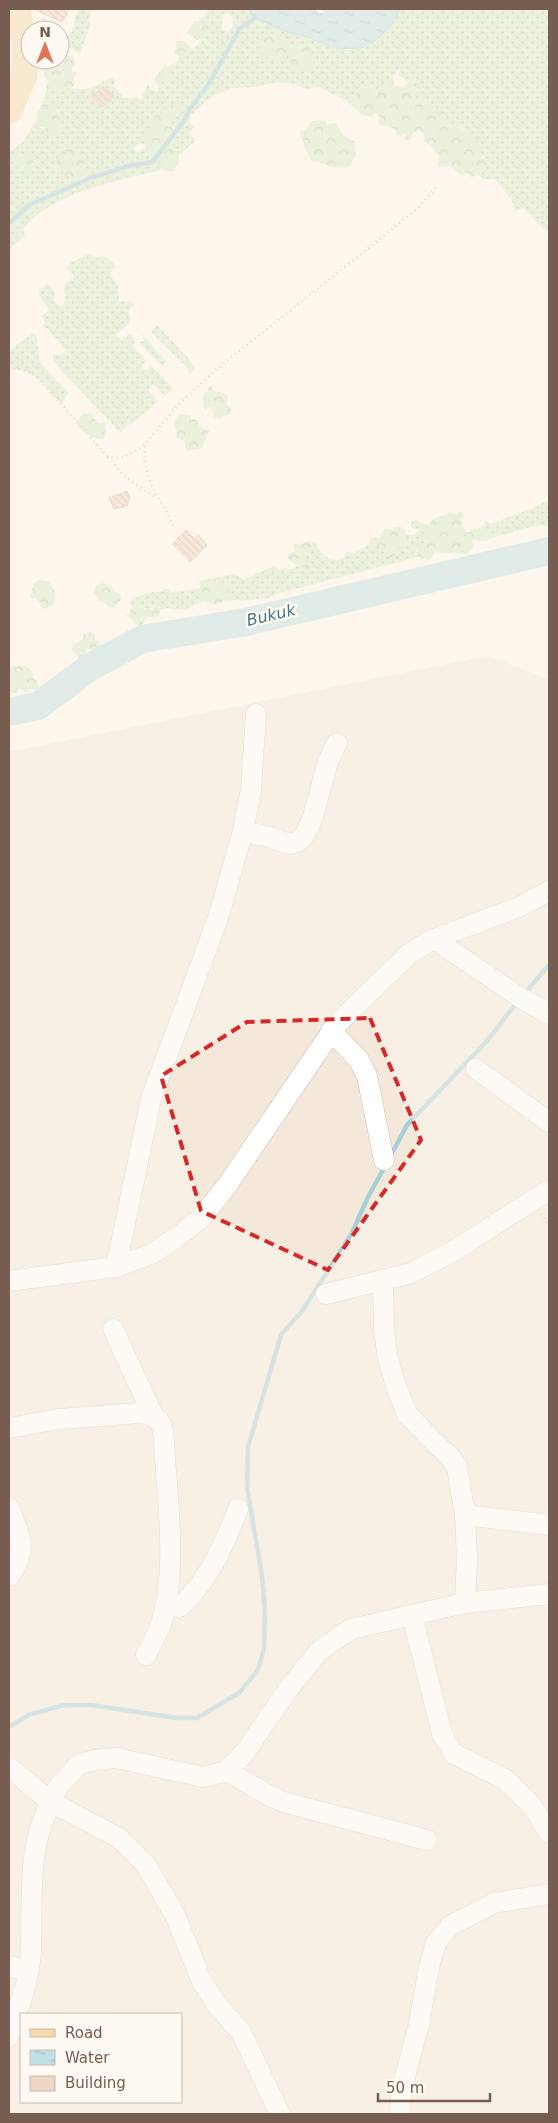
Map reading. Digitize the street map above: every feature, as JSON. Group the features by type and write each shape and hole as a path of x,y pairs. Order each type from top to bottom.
{"main road":[{"path":"9,111 24,76 25,43 17,9"}],"street":[{"path":"116,1268 151,1099 218,918 243,832 251,790 256,714"},
{"path":"243,832 270,837 289,844 297,842 305,835 313,817 328,761 337,743"},
{"path":"9,1281 116,1268 151,1254 176,1238 202,1217 226,1187 331,1032 410,953 434,938 519,907 549,891"},
{"path":"434,938 521,998 549,1014"},
{"path":"331,1032 359,1060 367,1076 384,1160"},
{"path":"476,1069 549,1122"},
{"path":"326,1294 411,1273 452,1252 549,1190"},
{"path":"383,1279 384,1330 388,1359 396,1386 408,1414 433,1442 451,1458 457,1467 465,1515 467,1559 465,1603"},
{"path":"113,1329 153,1415"},
{"path":"9,1428 59,1419 140,1413 153,1415 159,1419 164,1442 170,1558 168,1592 165,1605 160,1624 146,1655"},
{"path":"9,1508 19,1535 21,1556 9,1577"},
{"path":"165,1605 180,1606 190,1597 219,1556 238,1509"},
{"path":"465,1515 549,1525"},
{"path":"9,2036 28,1971 31,1952 31,1877 41,1820 58,1787 78,1765 94,1760 116,1758 203,1777 228,1771 246,1752 289,1688 320,1650 351,1629 465,1603 549,1594"},
{"path":"412,1615 442,1734 454,1754 506,1780 534,1807 549,1833"},
{"path":"9,1767 51,1802 118,1838 146,1865 175,1915 202,1982 218,2006 241,2032 280,2114"},
{"path":"228,1771 270,1796 284,1802 427,1840"},
{"path":"400,2114 402,2088 419,2024 429,1967 436,1943 450,1926 494,1903 549,1894"},
{"path":"9,1966 28,1971"}],"path":[{"path":"107,456 124,457 145,444 180,403 209,376 417,209 436,186"},
{"path":"9,369 18,368 30,371 126,478 158,498"},
{"path":"145,444 145,464 152,488 173,526"}],"highlighted area":[{"path":"370,1018 421,1140 328,1270 201,1211 161,1076 247,1022"}],"shaded area":[{"path":"487,656 549,679 549,2114 9,2114 9,752"}],"green space":[{"path":"78,9 91,9 91,16 88,20 91,23 80,54 70,48 70,34"},
{"path":"208,9 250,9 286,31 332,47 349,50 364,47 382,35 400,9 549,9 549,235 523,208 515,211 510,198 495,179 483,179 479,175 483,171 484,158 473,136 454,125 444,123 433,107 428,106 420,98 409,104 418,89 410,80 406,83 404,78 399,76 400,71 398,70 393,77 393,86 383,84 383,89 358,94 347,101 318,87 308,89 291,83 278,82 255,87 231,88 213,96 190,115 189,122 194,127 189,133 196,140 179,155 171,146 175,128 172,125 172,120 177,115 161,115 153,118 151,132 145,145 140,143 133,149 138,152 147,146 153,155 150,158 162,170 107,183 68,197 50,206 23,229 25,237 13,246 9,256 9,152 23,142 36,121 37,127 40,128 60,131 61,128 59,112 54,104 43,103 47,81 64,87 83,89 94,87 112,78 115,80 114,86 124,98 130,99 134,97 141,100 148,83 151,90 158,92 159,87 154,80 157,75 157,78 169,71 167,68 179,60 179,54 199,45 202,40 206,39 202,21 198,20 203,18","holes":["227,13 232,17 233,27 228,31 222,30 222,15"]},
{"path":"194,21 202,21 206,30 206,39 198,40 187,33"},
{"path":"272,33 278,35 281,40 288,44 289,49 284,59 277,60 265,57 262,52 259,41"},
{"path":"177,41 184,41 191,50 181,55 174,54"},
{"path":"299,46 308,48 314,58 313,65 304,71 293,68 293,63 289,60 293,48"},
{"path":"70,56 74,57 75,62 71,71 76,72 77,75 74,78 75,83 73,87 68,87 65,90 63,87 60,91 54,90 44,77 44,71 70,70"},
{"path":"166,65 172,72 168,82 164,81 161,83 158,81 157,75"},
{"path":"414,79 417,88 410,103 420,98 427,101 428,106 439,109 443,122 449,126 454,125 477,138 480,145 480,153 486,164 479,175 471,177 467,173 461,175 451,166 438,167 439,157 431,145 424,142 425,136 420,130 414,132 411,139 405,140 405,133 401,136 396,135 396,130 389,126 381,126 378,122 380,117 376,113 371,117 362,115 347,101 358,94 359,89 369,86 375,92 383,89 383,84 403,88 410,80"},
{"path":"43,103 54,104 61,120 60,132 57,136 48,134 45,127 37,127 37,114"},
{"path":"174,103 178,106 179,111 172,121 177,135 171,146 179,155 179,161 174,171 170,171 163,170 154,164 149,158 153,155 147,147 145,148 145,145 146,139 151,132 148,129 152,120 156,115 161,115 164,107 169,107"},
{"path":"325,121 327,125 336,123 342,135 355,142 356,156 348,167 335,168 311,161 299,132 306,129 311,122"},
{"path":"65,147 70,147 80,153 85,170 83,179 70,180 69,177 63,174 63,171 53,167 60,155 64,154"},
{"path":"29,153 32,155 34,171 18,168 12,162 16,156 27,156"},
{"path":"89,254 97,258 100,256 105,257 117,268 113,268 110,275 118,286 119,302 129,301 134,305 129,310 129,324 116,334 116,337 123,340 129,334 134,338 134,348 147,362 143,364 143,369 148,370 150,364 173,389 164,396 157,387 152,385 148,390 158,402 120,432 59,368 53,358 53,353 60,356 65,350 47,328 43,327 45,322 42,316 49,309 39,295 40,289 47,283 54,291 54,301 58,305 63,305 65,300 64,286 74,275 67,268 72,262"},
{"path":"134,324 167,363 164,363 162,366 137,340 140,342 144,341 143,335"},
{"path":"157,325 188,358 194,368 189,376 188,368 151,332"},
{"path":"33,333 36,335 40,363 69,393 61,404 39,379 26,371 9,369 9,350"},
{"path":"212,386 212,389 228,396 227,405 231,409 230,414 223,415 220,419 213,417 214,414 210,407 205,409 203,407 203,396 205,392 208,392 208,388"},
{"path":"91,413 97,423 106,423 105,438 102,440 92,437 77,426 83,414"},
{"path":"180,414 191,416 191,419 196,420 200,427 209,431 202,448 188,451 182,439 177,438 174,421"},
{"path":"549,500 549,527 538,525 488,539 484,526 485,521 490,524 531,509"},
{"path":"449,511 456,514 459,511 462,513 461,519 465,531 468,533 473,528 477,529 484,526 489,537 487,541 471,539 474,546 467,554 434,552 431,559 428,560 417,557 417,546 421,543 429,544 430,542 427,539 427,529 433,519 447,515"},
{"path":"415,519 422,524 430,524 430,542 416,548 417,557 258,600 226,601 231,593 215,578 235,574 244,580 275,567 279,570 282,568 291,569 297,566 300,568 306,562 304,556 317,548 331,560 339,560 343,559 346,553 350,552 352,554 370,544 373,548 381,544 386,548 385,554 388,557 393,557 393,548 398,548 396,545 403,542 404,535 412,535 420,531 411,527 411,523"},
{"path":"396,527 401,527 406,531 404,535 406,538 403,544 396,545 399,549 393,548 395,554 393,557 388,557 385,554 386,548 381,544 373,548 370,544 370,539 374,537 380,538 383,530 392,530"},
{"path":"308,541 317,544 317,548 311,551 309,555 304,556 307,558 309,566 300,568 287,558 289,554 295,551 293,546 295,543 299,545"},
{"path":"215,578 217,583 222,582 229,587 231,593 226,601 215,605 204,601 203,595 198,595 197,591 201,586 199,582 201,580"},
{"path":"38,580 47,581 55,593 52,605 44,609 41,603 30,596 34,584"},
{"path":"103,583 112,587 114,591 120,594 121,600 113,608 104,602 100,602 94,593 96,586"},
{"path":"199,588 197,591 203,595 204,601 183,610 168,608 160,610 157,605 146,609 134,604 132,606 130,603 144,594 160,592 164,589 169,589 171,593"},
{"path":"138,603 143,609 152,609 157,605 160,610 159,615 155,618 149,616 142,625 136,625 135,621 126,616 129,614 132,606"},
{"path":"90,632 95,635 95,640 100,643 100,646 96,650 87,649 84,656 79,657 72,651 73,645 82,640 84,634"},
{"path":"18,665 27,667 33,672 34,679 38,680 38,689 29,689 26,692 19,688 16,693 9,691 9,668"}],"water":[{"path":"250,9 314,9 319,14 324,13 324,9 400,9 389,27 373,42 364,47 346,49 290,33 255,18 251,14"}],"building":[{"path":"33,9 62,9 68,13 63,20 58,20"},
{"path":"105,86 114,97 101,107 92,96"},
{"path":"127,491 130,498 127,506 114,509 109,498"},
{"path":"186,530 195,539 198,535 207,545 190,562 172,544"}],"waterway":[{"path":"9,223 31,204 93,177 128,166 152,162 184,121 190,109 208,85 240,28 255,18"},
{"name":"Bukuk","path":"9,712 38,706 89,668 142,639 246,622 549,551"},
{"path":"525,993 549,965"},
{"path":"390,1157 407,1125 487,1041 518,1001"},
{"path":"9,1727 29,1715 64,1705 91,1705 177,1718 197,1718 239,1693 258,1670 264,1648 265,1612 262,1576 247,1487 248,1447 281,1335 302,1311 351,1235 367,1199 385,1166"}]}
